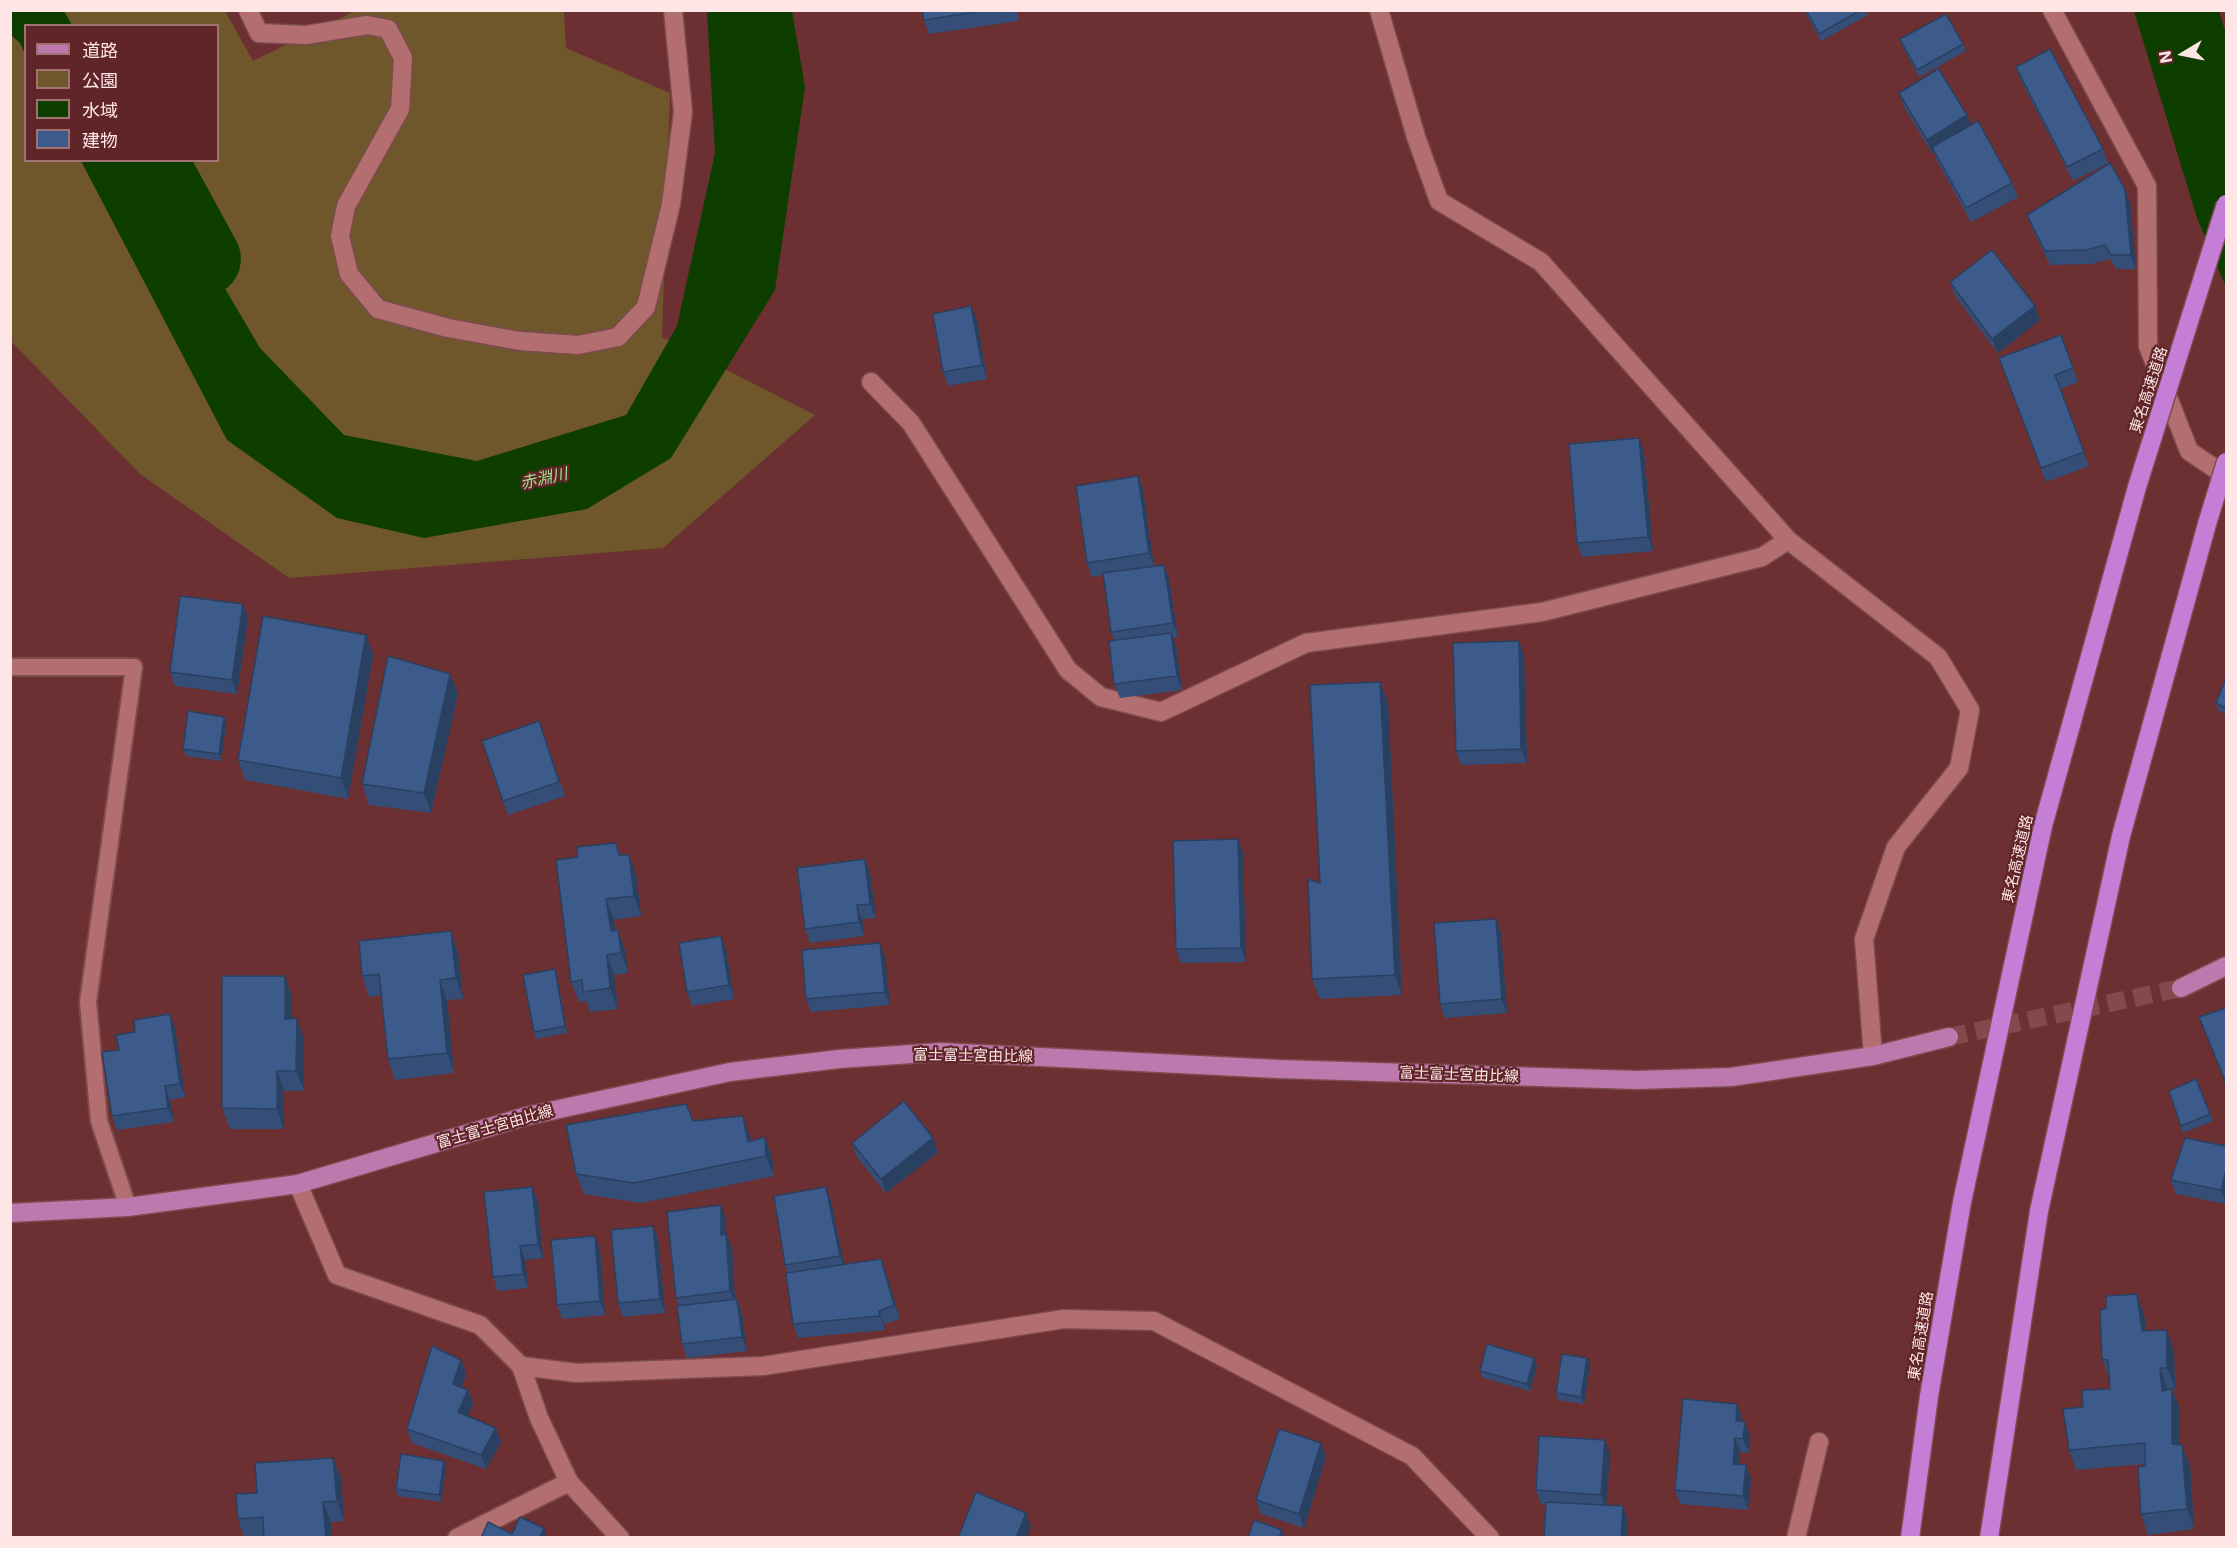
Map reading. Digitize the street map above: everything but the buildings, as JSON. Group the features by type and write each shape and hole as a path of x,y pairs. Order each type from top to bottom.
{"highway":[{"name":"東名高速道路","path":"1910,1538 1929,1396 1962,1202 2043,826 2137,487 2226,204"},
{"path":"1989,1538 2039,1211 2121,836 2226,462"}],"main road":[{"path":"2181,988 2226,966"},
{"name":"富士富士宮由比線","path":"10,1213 128,1208 298,1184 527,1116 730,1072 839,1059 941,1052 1278,1069 1637,1080 1731,1077 1873,1056 1949,1037"}],"street":[{"path":"248,10 259,33 306,35 367,25 388,29 404,58 400,109 345,206 340,237 349,274 378,309 458,330 520,341 578,345 618,337 646,307 670,204 683,112 673,10"},
{"path":"1379,10 1416,137 1439,201 1541,262 1788,540 1938,657 1970,710 1959,768 1896,847 1864,939 1873,1056"},
{"path":"2052,10 2147,186 2148,346 2189,451 2226,476"},
{"path":"871,382 911,423 1068,670 1101,697 1161,712 1306,643 1542,612 1762,557 1788,540"},
{"path":"298,1184 337,1275 480,1325 521,1366 538,1418 569,1482 620,1538"},
{"path":"521,1366 578,1373 763,1366 1064,1319 1154,1322 1412,1456 1490,1538"},
{"path":"1796,1538 1819,1442"},
{"path":"457,1538 569,1482"}],"lane":[{"path":"10,667 134,666 88,1002 99,1121 128,1208"}],"green space":[{"path":"11,11 225,11 253,61 355,11 564,11 566,48 670,93 662,337 815,415 663,548 289,578 140,474 11,341"}],"water":[{"path":"10,11 64,11 71,24 24,24 24,52 20,43 11,35"},
{"path":"707,11 792,11 805,87 775,290 671,458 587,509 424,538 337,518 227,440 82,162 151,162 260,348 344,435 477,461 626,415 677,326 715,153"},
{"path":"2134,11 2219,11 2226,34 2226,287 2197,218"}],"waterway":[{"name":"赤淵川","path":"151,162 204,259"}],"tunnel":[{"path":"1949,1037 2181,988"}]}
